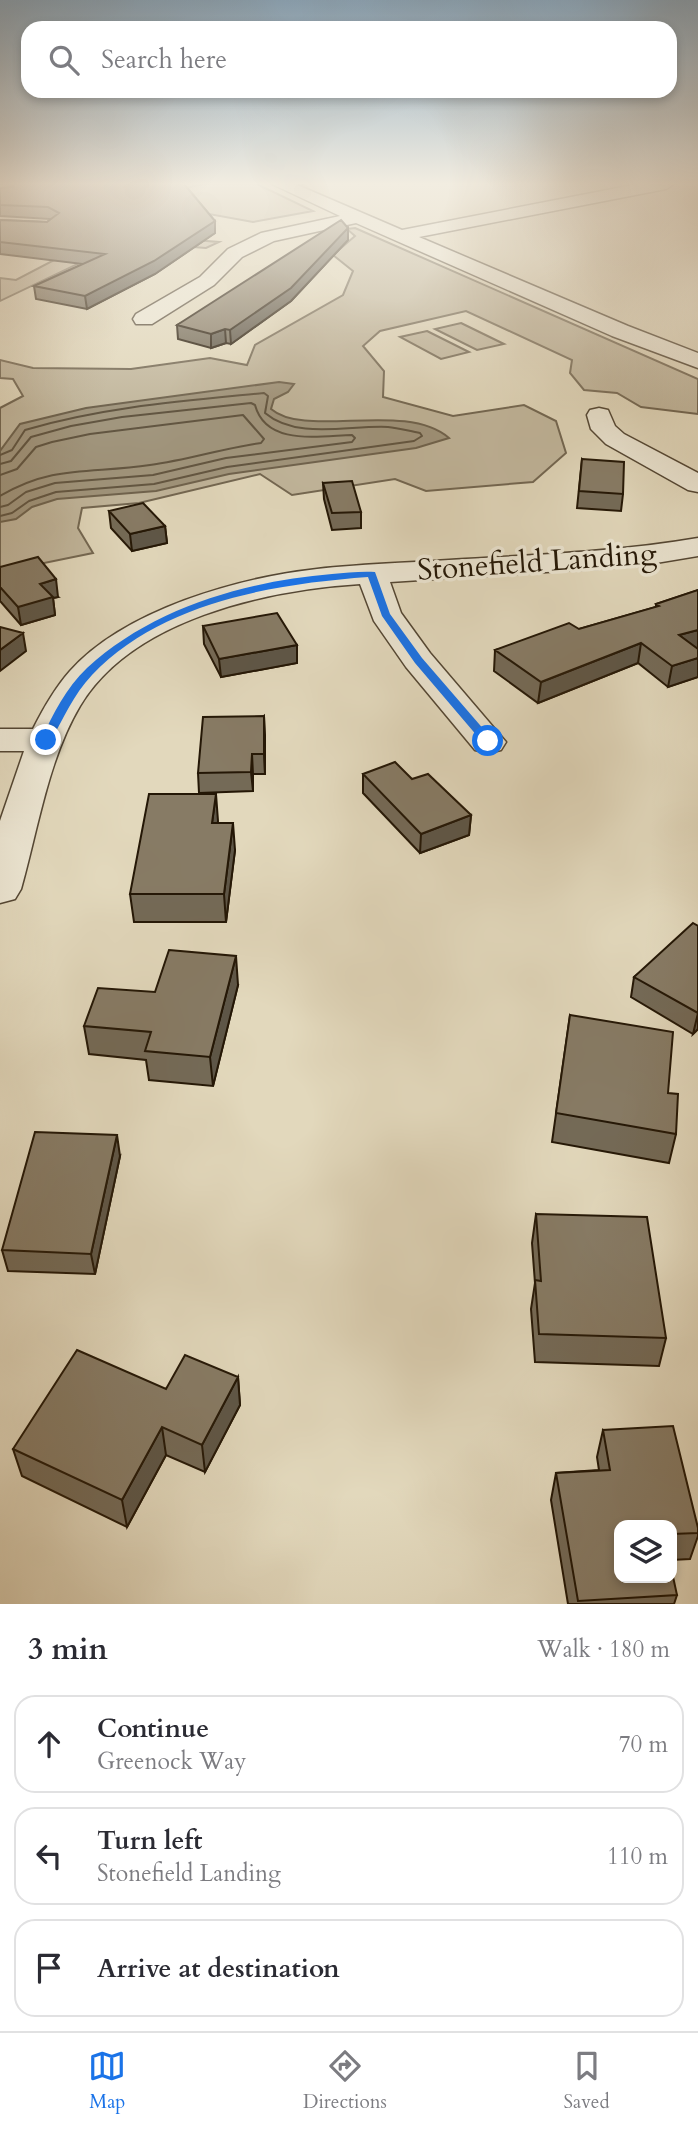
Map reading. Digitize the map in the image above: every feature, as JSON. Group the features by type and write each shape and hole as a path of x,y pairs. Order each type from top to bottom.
{"street":[{"path":"144,319 208,281 229,259"},
{"path":"452,259 620,331 698,360"},
{"path":"599,415 604,429 615,439 698,484"},
{"name":"Stonefield Landing","path":"0,889 46,740 63,705 89,672 124,643 166,620 212,601 263,587 316,578 638,557 698,547"},
{"path":"372,574 385,614 418,660 488,741"},
{"path":"0,740 46,740"}],"shaded area":[{"path":"56,259 88,259 0,301 0,278 16,280"},
{"path":"338,259 425,259 698,379 698,414 641,407 617,393 584,390 570,373 572,360 466,311 380,331 363,346 384,371 383,397 453,416 524,405 556,421 566,453 533,482 426,491 395,479 292,495 260,474 139,503 82,508 78,528 93,553 0,572 0,408 23,396 13,379 0,378 0,360 33,368 131,369 210,358 247,365 255,345 343,295 353,271"},
{"path":"461,323 504,344 477,350 435,329"},
{"path":"427,331 469,352 441,359 400,337"}],"water":[{"path":"279,382 294,384 288,392 274,399 271,409 287,417 307,421 408,422 430,427 449,438 416,448 229,474 156,491 57,499 32,507 16,519 0,522 0,451 20,424 86,408"}],"building":[{"path":"94,259 157,259 85,296 34,286"},
{"path":"280,259 319,259 291,288 230,330 211,334 177,325"},
{"path":"582,459 624,462 623,494 579,491"},
{"path":"352,481 361,512 332,513 323,483"},
{"path":"143,503 165,526 130,534 109,511"},
{"path":"38,557 56,579 40,584 53,597 18,607 0,587 0,567"},
{"path":"698,590 698,630 679,635 698,649 698,658 672,666 641,643 541,682 495,650 569,623 579,629 659,606 656,604"},
{"path":"277,613 297,645 219,659 203,626"},
{"path":"0,627 23,633 0,650"},
{"path":"264,716 264,754 252,754 251,772 198,773 203,717"},
{"path":"395,762 412,779 428,774 471,815 421,834 363,774"},
{"path":"149,794 216,794 212,823 233,823 224,894 130,894"},
{"path":"693,923 698,926 698,1013 634,977"},
{"path":"169,950 236,956 210,1057 145,1051 151,1032 84,1026 98,988 155,992"},
{"path":"570,1015 673,1032 668,1093 678,1094 676,1134 556,1113"},
{"path":"35,1132 117,1135 91,1254 2,1250"},
{"path":"536,1214 647,1217 666,1338 539,1334 535,1280 541,1281"},
{"path":"77,1350 166,1389 185,1355 238,1377 202,1445 162,1427 122,1500 13,1449"},
{"path":"673,1426 698,1533 677,1534 677,1520 614,1520 614,1583 674,1583 677,1595 578,1601 556,1473 610,1470 603,1430"}],"route":[{"path":"46,740 63,705 89,672 124,643 166,620 212,601 263,587 316,578 372,574 385,614 418,660 488,741"}]}
